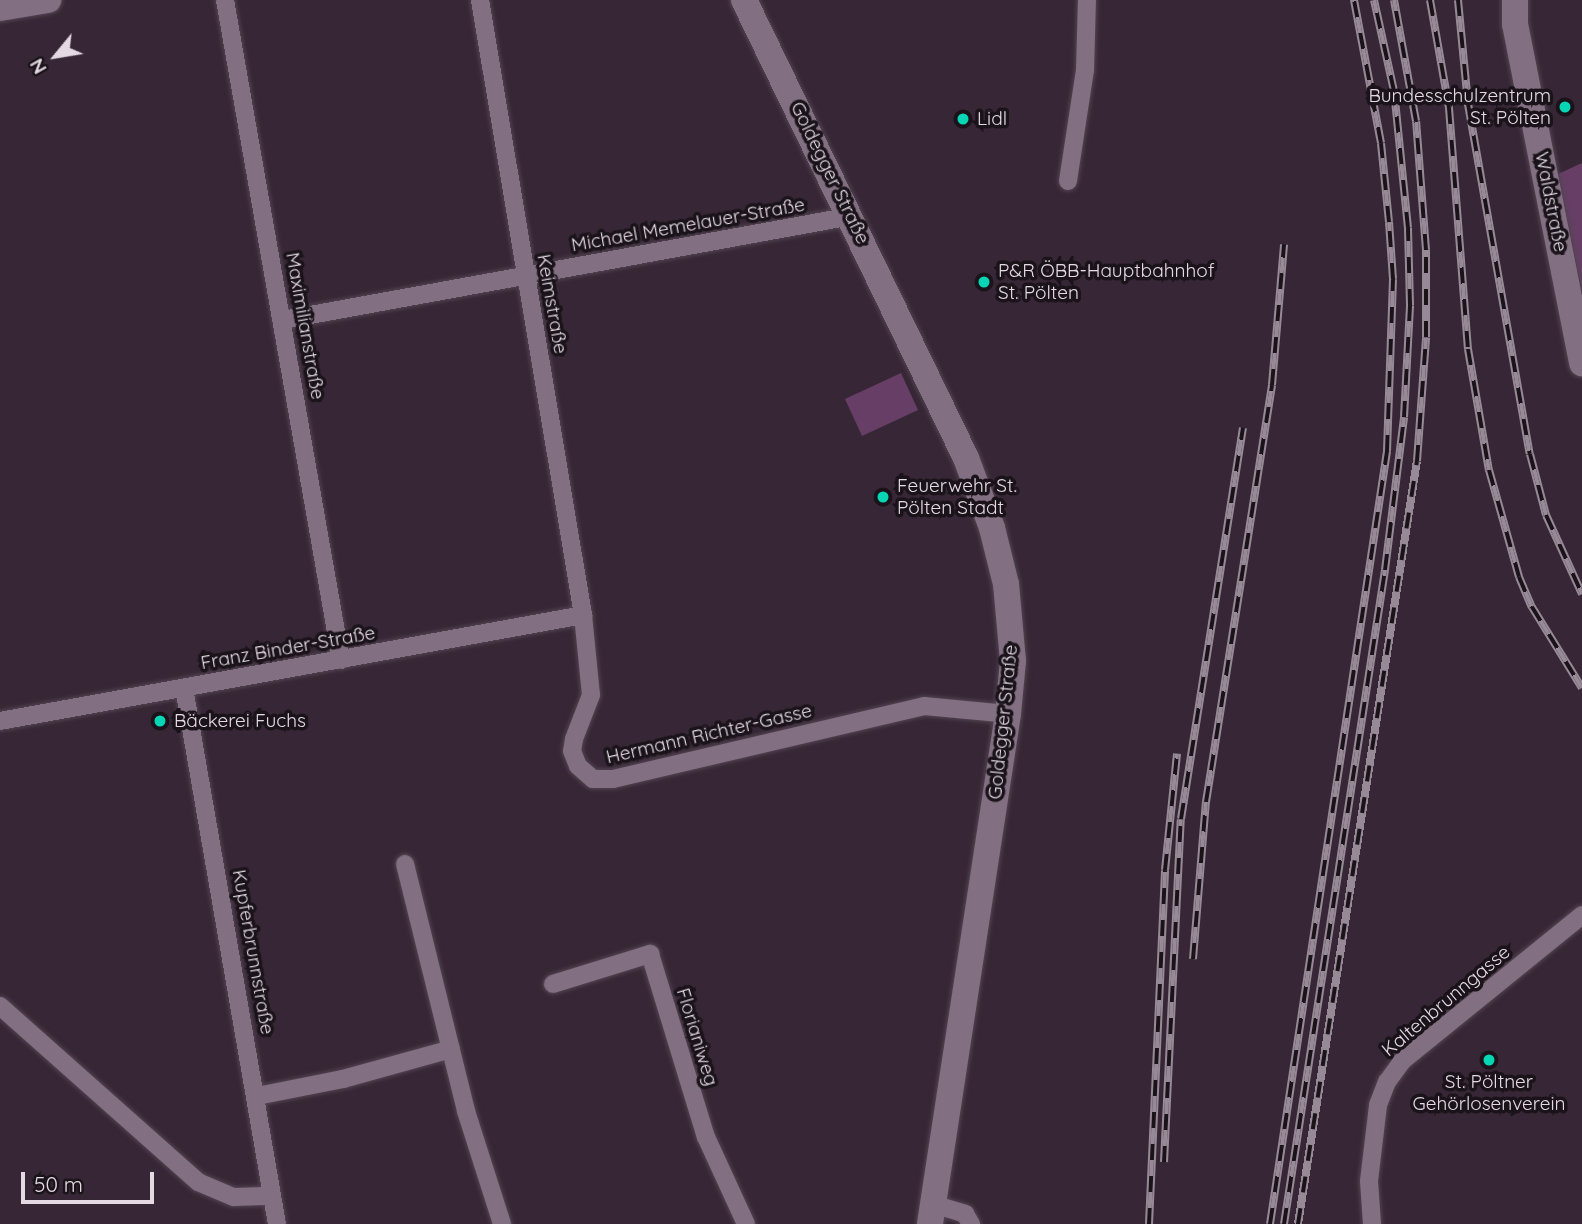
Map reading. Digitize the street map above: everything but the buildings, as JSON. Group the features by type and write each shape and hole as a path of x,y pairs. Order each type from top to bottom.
{"main road":[{"path":"0,8 48,0"},
{"name":"Goldegger Straße","path":"744,0 852,216 966,458 992,528 1012,624 1008,714 931,1214"},
{"name":"Waldstraße","path":"1515,0 1515,24 1582,363"}],"street":[{"name":"Maximilianstraße","path":"225,0 341,660"},
{"name":"Keimstraße","path":"480,0 583,615"},
{"path":"1068,181 1085,70 1087,0"},
{"name":"Michael Memelauer-Straße","path":"283,320 852,216"},
{"name":"Hermann Richter-Gasse","path":"583,615 591,695 572,751 585,774 601,781 924,706 1008,714"},
{"name":"Franz Binder-Straße","path":"0,721 583,615"},
{"name":"Kupferbrunnstraße","path":"184,688 257,1096 277,1224"},
{"path":"405,864 451,1049 502,1224"},
{"name":"Kaltenbrunngasse","path":"1372,1224 1369,1181 1378,1105 1387,1082 1402,1061 1582,915"},
{"name":"Florianiweg","path":"553,984 650,954 706,1137 746,1224"},
{"path":"0,1006 198,1182 234,1197 272,1196"},
{"path":"257,1096 343,1079 451,1049"},
{"name":"Goldegger Straße","path":"931,1214 965,1214 971,1224"}],"shaded area":[{"path":"1582,163 1582,292 1558,174"},
{"path":"901,373 918,410 862,436 845,399"}],"railway":[{"path":"1270,1224 1387,451 1393,279 1389,222 1381,143 1354,0"},
{"path":"1284,1224 1385,570 1404,417 1410,305 1408,228 1394,91 1374,0"},
{"path":"1298,1224 1417,461 1426,337 1426,250 1416,121 1394,0"},
{"path":"1430,0 1449,108 1468,349 1489,470 1519,577 1532,607 1582,688"},
{"path":"1458,0 1468,104 1530,454 1546,515 1582,594"},
{"path":"1193,959 1206,802 1272,385 1284,245"},
{"path":"1164,1162 1181,819 1243,428"},
{"path":"1149,1224 1165,870 1177,754"}],"place":[{"name":"Bundesschulzentrum St. Pölten","path":"1565,107"},
{"name":"Lidl","path":"963,119"},
{"name":"P&R ÖBB-Hauptbahnhof St. Pölten","path":"984,282"},
{"name":"Feuerwehr St. Pölten Stadt","path":"883,497"},
{"name":"Bäckerei Fuchs","path":"160,721"},
{"name":"St. Pöltner Gehörlosenverein","path":"1489,1060"}]}
